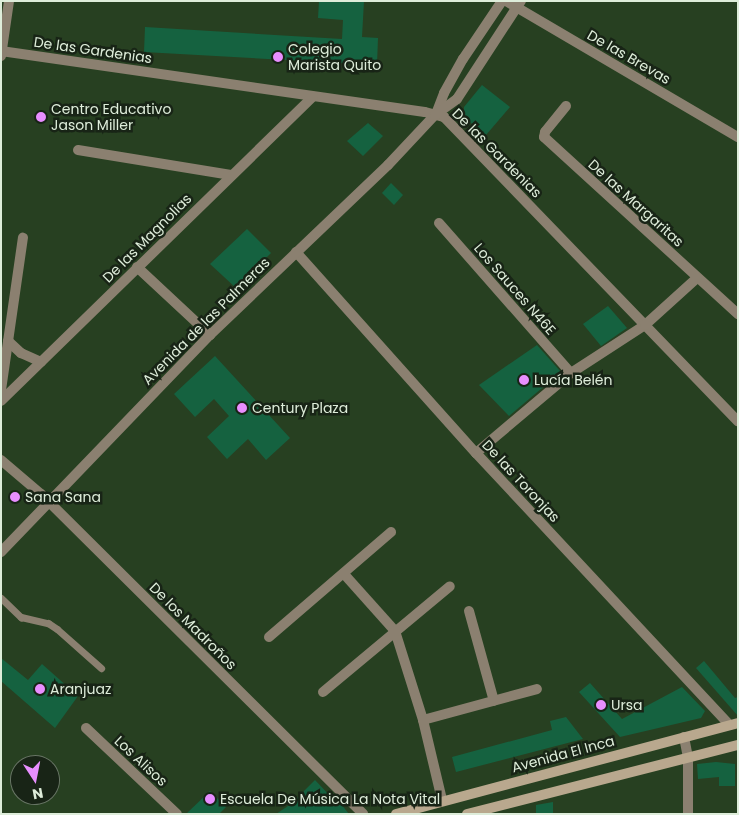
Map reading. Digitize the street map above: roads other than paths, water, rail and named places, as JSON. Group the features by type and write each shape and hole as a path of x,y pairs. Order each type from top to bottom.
{"main road":[{"name":"Avenida El Inca","path":"396,814 442,800 734,724"},
{"path":"467,814 495,810 738,745"}],"street":[{"path":"2,53 9,1"},
{"name":"De las Brevas","path":"504,1 519,4 738,137"},
{"name":"Avenida de las Palmeras","path":"435,114 444,93 463,59 504,1"},
{"name":"Avenida de las Palmeras","path":"1,552 48,501 210,335 388,165 435,114 457,99 519,4"},
{"name":"De las Gardenias","path":"2,53 435,114 444,117 738,421"},
{"name":"De las Magnolias","path":"1,400 313,97"},
{"name":"De las Margaritas","path":"566,106 545,132 544,137 738,314"},
{"path":"78,150 231,175"},
{"name":"Los Sauces N46E","path":"438,223 571,373"},
{"path":"1,390 23,238"},
{"name":"De las Toronjas","path":"296,252 476,453 734,724"},
{"path":"137,268 210,335"},
{"path":"476,453 571,373 645,325 697,278"},
{"path":"8,341 21,353 41,362"},
{"name":"De los Madroños","path":"1,460 48,501 362,814"},
{"path":"269,637 391,532"},
{"path":"344,574 395,631 423,720 442,800"},
{"path":"322,692 450,586"},
{"path":"469,610 494,701"},
{"path":"423,720 537,689"},
{"name":"Los Alisos","path":"86,728 177,814"},
{"path":"684,737 688,757 688,814"}],"lane":[{"path":"1,598 22,616 48,623 57,628 101,668"}],"place":[{"name":"Colegio Marista Quito","path":"278,57"},
{"name":"Centro Educativo Jason Miller","path":"41,117"},
{"name":"Lucía Belén","path":"524,380"},
{"name":"Century Plaza","path":"242,408"},
{"name":"Sana Sana","path":"15,497"},
{"name":"Aranjuaz","path":"40,689"},
{"name":"Ursa","path":"601,705"},
{"name":"Escuela De Música La Nota Vital","path":"210,799"}]}
